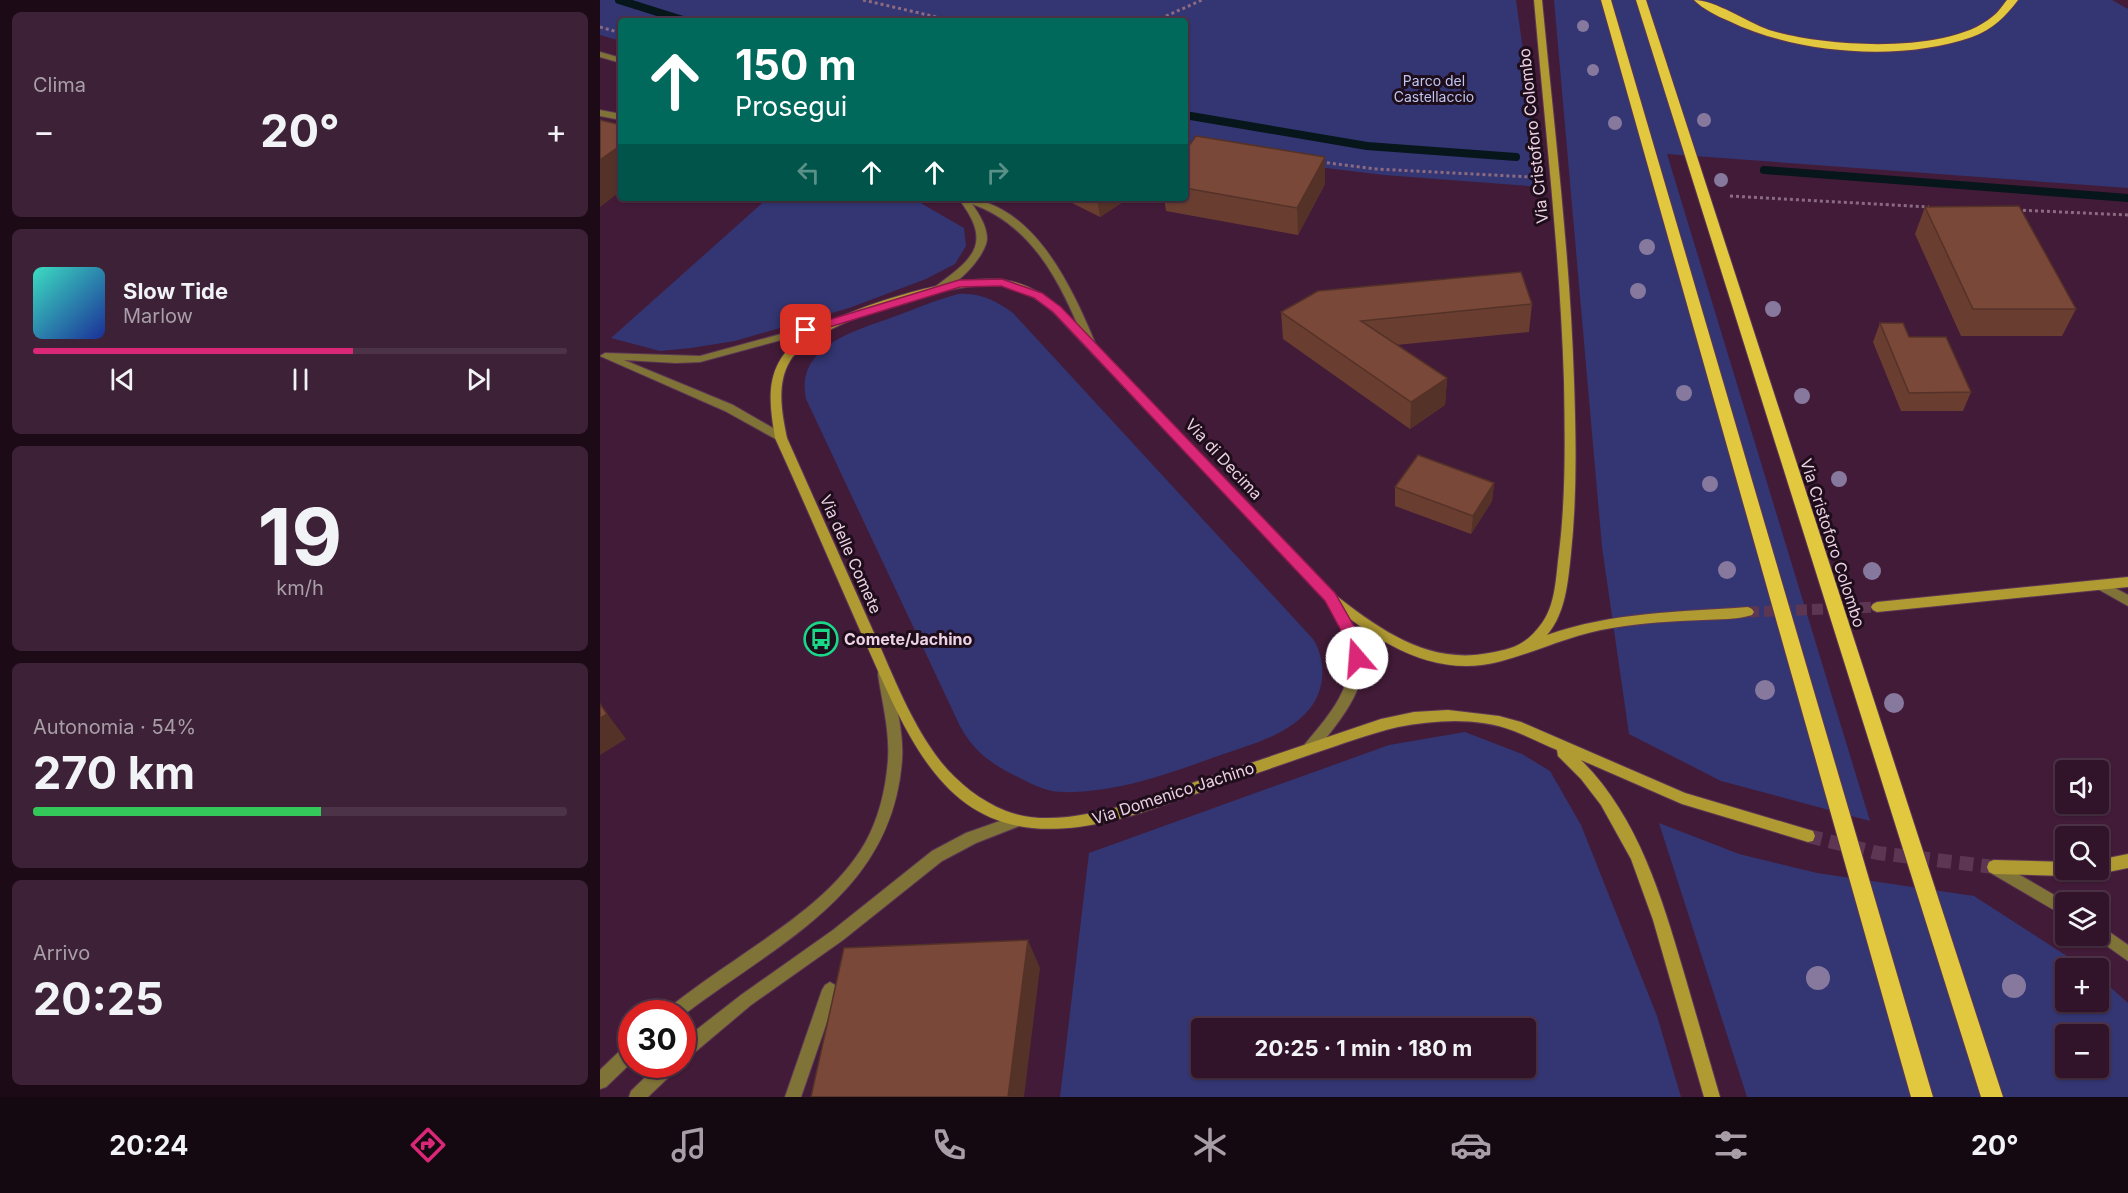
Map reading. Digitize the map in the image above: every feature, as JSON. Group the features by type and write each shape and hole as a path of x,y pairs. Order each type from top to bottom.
{"highway":[{"path":"1606,0 1922,1097"},
{"name":"Via Cristoforo Colombo","path":"1641,0 1992,1097"},
{"path":"1699,0 1745,25 1779,36 1824,44 1879,48 1932,43 1972,32 1997,18 2013,0"}],"main road":[{"name":"Via Cristoforo Colombo","path":"1522,650 1544,632 1554,614 1560,593 1569,518 1572,447 1570,379 1556,178 1538,0"},
{"name":"Via di Decima","path":"940,288 984,281 1002,282 1019,286 1045,300 1091,345 1330,597 1378,634 1417,653 1444,660 1467,662 1495,658 1573,631 1602,624 1748,612"},
{"name":"Via delle Comete","path":"940,288 849,318 810,337 795,348 782,366 776,389 781,438 883,667 924,748 937,768 966,794 992,810 1017,820"},
{"path":"1877,607 2128,582"},
{"name":"Via Domenico Jachino","path":"1017,820 1062,824 1090,821 1127,811 1393,722 1434,715 1493,719 1516,726 1547,741"},
{"path":"1547,741 1682,798 1808,836"},
{"path":"1547,741 1577,763 1600,793 1645,876 1660,916 1712,1097"},
{"path":"2109,865 2128,861"},
{"path":"1994,867 2055,869"}],"street":[{"path":"600,54 618,60"},
{"path":"600,112 618,116"},
{"name":"Via di Decima","path":"940,288 966,269 980,249 981,224 966,201"},
{"name":"Via di Decima","path":"971,201 1002,214 1035,243 1066,287 1091,345"},
{"path":"603,355 633,355 679,361 700,359 849,318"},
{"path":"603,355 729,408 781,438"},
{"path":"2100,585 2128,601"},
{"name":"Via di Decima","path":"1310,748 1351,692 1357,671 1355,646 1330,597"},
{"path":"691,1000 812,914 853,875 870,850 889,800 895,760 883,667"},
{"name":"Via Domenico Jachino","path":"696,1041 746,1000 838,935 937,856 971,838 1017,820"},
{"path":"1994,867 2055,903"},
{"path":"2109,939 2128,954"},
{"path":"793,1097 831,990"},
{"path":"600,1081 618,1064"},
{"path":"637,1097 656,1078"}],"path":[{"path":"863,0 941,18"},
{"path":"1162,18 1202,0"},
{"path":"600,27 618,32"},
{"path":"1188,144 1195,145"},
{"path":"1320,162 1376,169 1556,178"},
{"path":"1702,194 1934,207"},
{"path":"2016,210 2128,214"}],"green space":[{"name":"Parco del Castellaccio","path":"600,0 1516,0 1542,187 1384,175 1188,151 1188,18 618,18 618,40 600,35"},
{"path":"1554,0 2112,0 2128,9 2128,188 1667,154 1870,821 1721,781 1629,734 1602,547"},
{"path":"765,201 917,201 964,228 966,246 955,264 926,279 849,308 735,341 691,348 660,351 611,338"},
{"path":"958,294 973,294 987,298 1013,313 1313,639 1321,658 1320,688 1312,706 1296,722 1263,740 1168,773 1121,786 1075,792 1052,791 1028,782 989,760 975,748 959,724 806,399 805,381 810,366 819,353 831,343 862,328"},
{"path":"1465,732 1522,754 1550,771 1581,825 1657,1016 1681,1097 1060,1097 1089,853 1389,745"},
{"path":"1659,823 1739,854 1817,873 1974,896 2070,958 2055,958 2055,1012 2109,1012 2109,986 2128,1003 2128,1097 1747,1097"}],"building":[{"path":"600,120 618,124 618,147 600,160"},
{"path":"1196,136 1325,157 1297,208 1188,189 1188,147"},
{"path":"2019,206 2076,309 1973,309 1925,207"},
{"path":"1521,272 1532,304 1361,321 1447,378 1411,402 1281,312 1318,291"},
{"path":"1880,323 1903,323 1909,337 1946,337 1971,392 1909,393"},
{"path":"1418,455 1494,483 1473,516 1395,487"},
{"path":"600,704 607,714 600,718"},
{"path":"1028,940 1008,1097 811,1097 844,948"}],"waterway":[{"path":"619,0 676,18"},
{"path":"1188,116 1367,146 1516,157"},
{"path":"1764,170 2128,198"}],"tunnel":[{"path":"1748,612 1877,607"},
{"path":"1808,836 1878,853 1994,867"}],"place":[{"name":"Comete/Jachino","path":"821,639"}],"route":[{"path":"806,330 959,284 994,281 1019,286 1032,292 1057,310 1330,597 1351,635 1357,658"}]}
